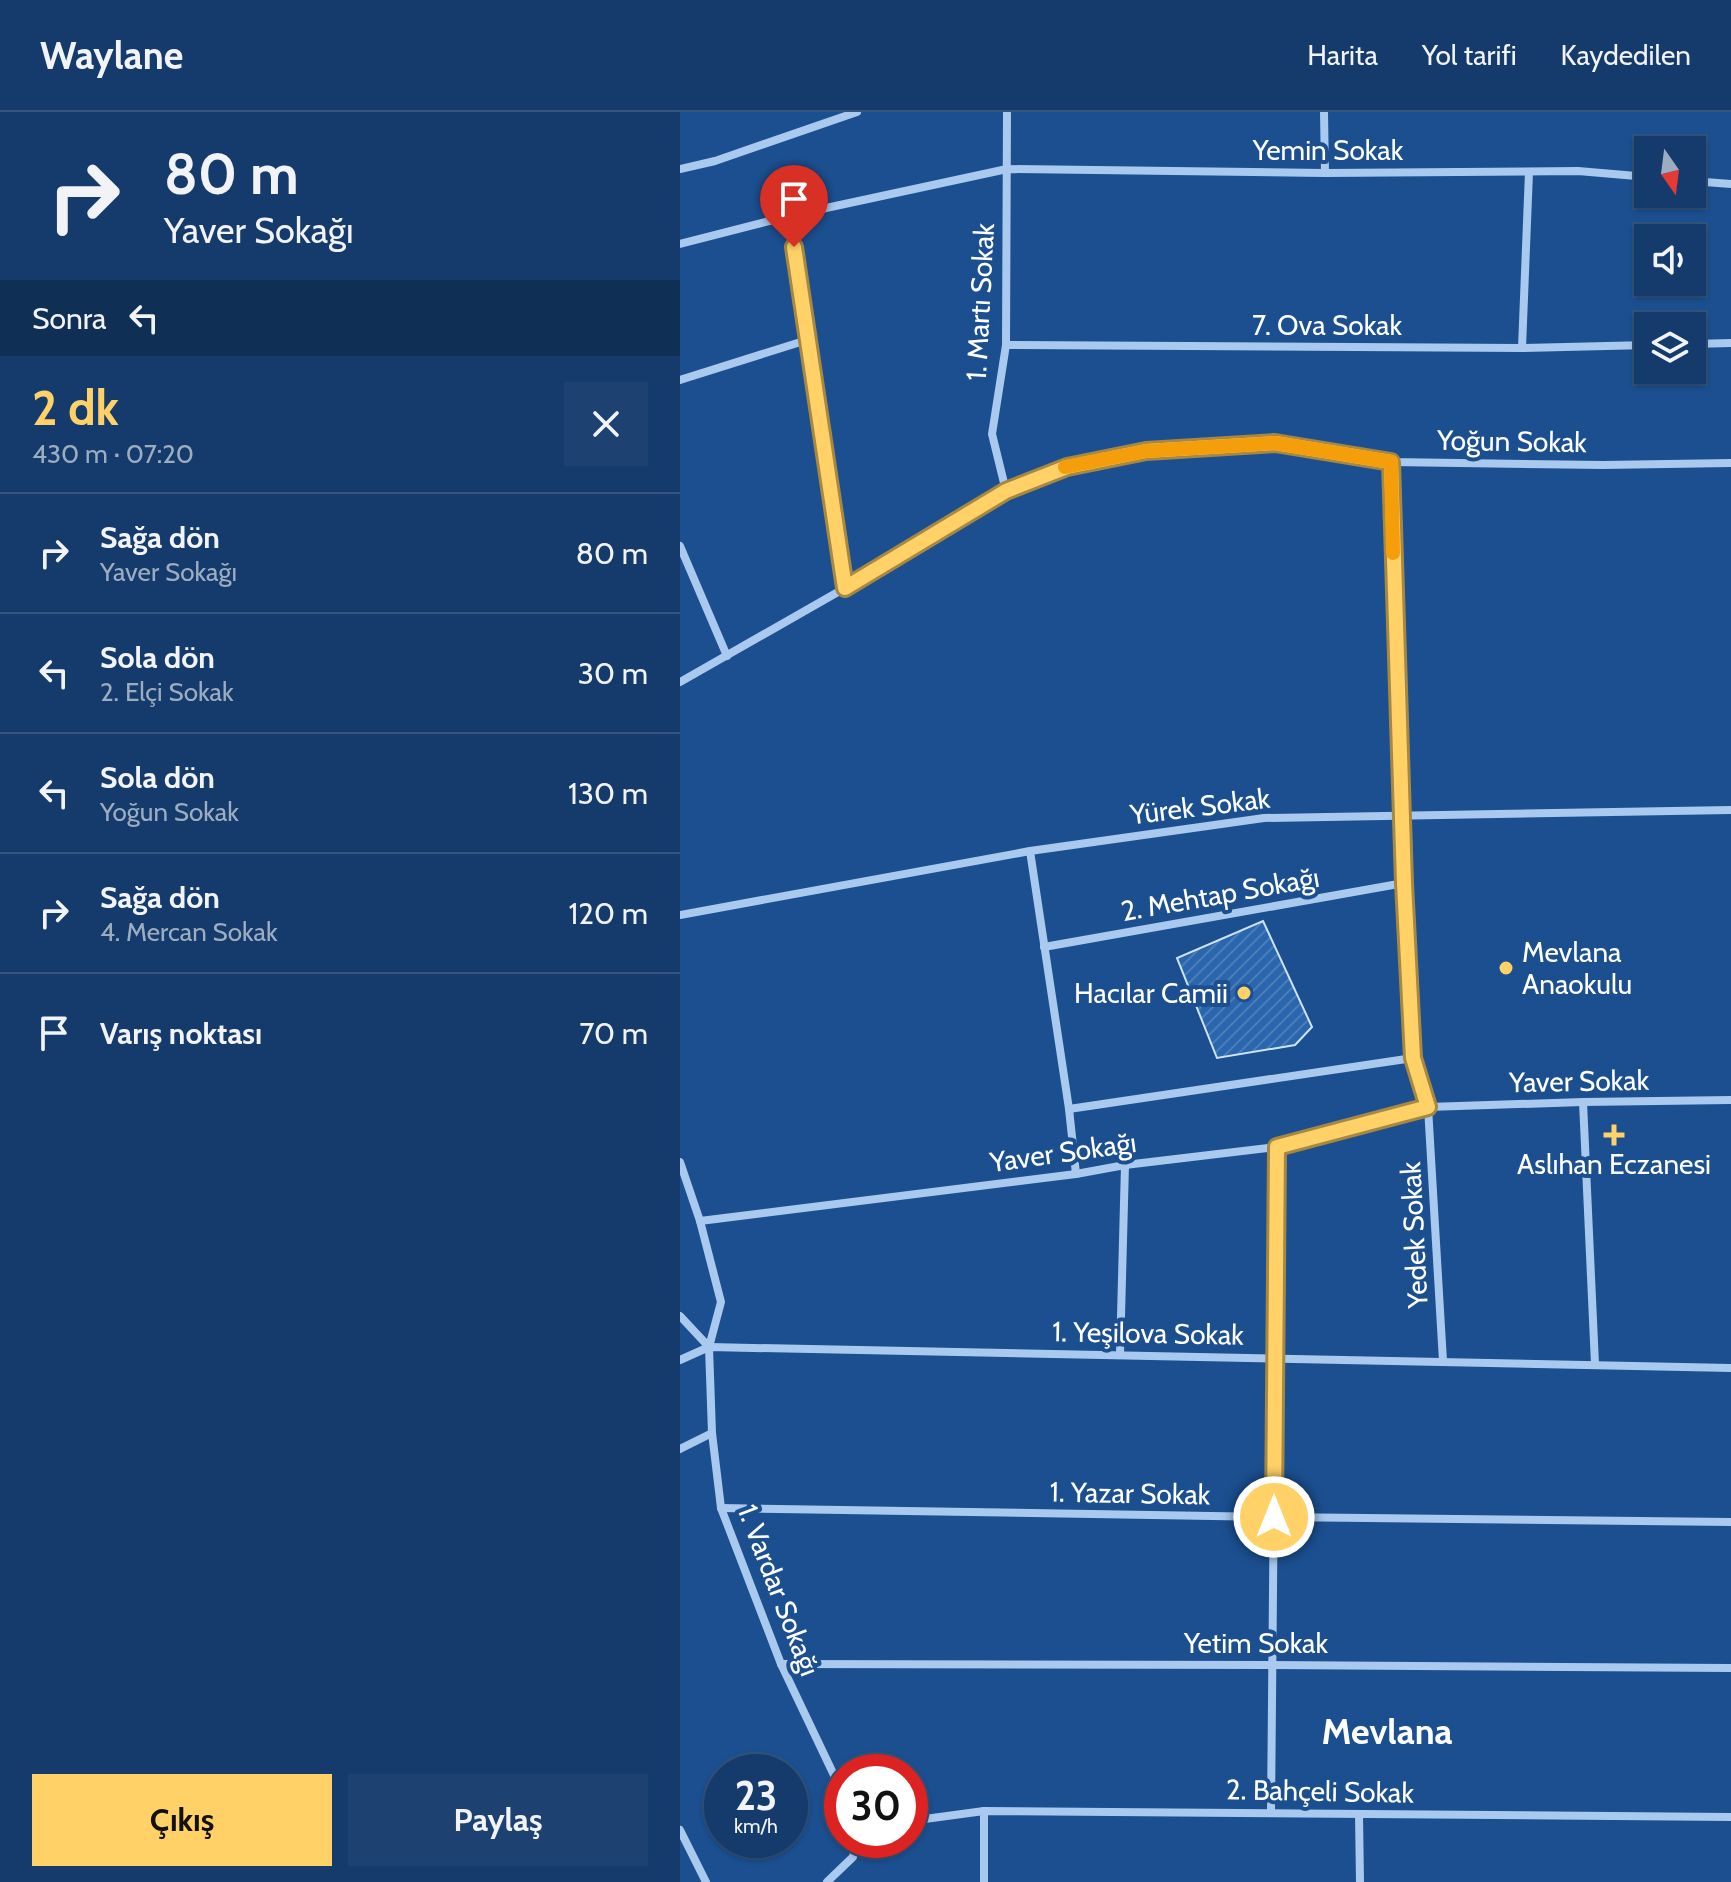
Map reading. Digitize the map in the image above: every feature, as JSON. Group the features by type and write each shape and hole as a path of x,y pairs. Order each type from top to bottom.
{"street":[{"path":"680,169 715,161 857,112"},
{"name":"1. Martı Sokak","path":"1006,491 992,434 1006,345 1007,112"},
{"path":"1324,112 1325,173"},
{"name":"Yemin Sokak","path":"680,244 789,216 1007,169 1325,173 1578,171 1634,176"},
{"path":"1522,348 1529,172"},
{"path":"1706,182 1731,184"},
{"path":"789,216 845,588"},
{"path":"680,380 807,340"},
{"path":"1706,344 1731,343"},
{"name":"7. Ova Sokak","path":"1006,345 1522,348 1634,345"},
{"name":"Yoğun Sokak","path":"680,682 1006,491 1067,467 1146,451 1275,443 1391,462 1731,463"},
{"name":"Yedek Sokak","path":"1391,462 1401,816 1413,1058 1428,1107 1443,1361"},
{"path":"680,546 727,656"},
{"name":"Yürek Sokak","path":"680,915 1030,851 1264,818 1731,810"},
{"path":"1030,851 1076,1174"},
{"name":"2. Mehtap Sokağı","path":"1044,947 1404,883"},
{"path":"1069,1109 1413,1058"},
{"name":"Yaver Sokak","path":"1428,1107 1731,1100"},
{"path":"1583,1102 1595,1364"},
{"name":"Yaver Sokağı","path":"700,1221 1277,1147 1428,1107"},
{"path":"1271,1812 1277,1147"},
{"name":"1. Vardar Sokağı","path":"680,1162 700,1221 721,1302 709,1347 712,1433 721,1508 781,1664 824,1754"},
{"path":"1120,1354 1125,1165"},
{"path":"680,1316 709,1347 680,1360"},
{"name":"1. Yeşilova Sokak","path":"709,1347 1731,1368"},
{"path":"680,1449 712,1433"},
{"name":"1. Yazar Sokak","path":"721,1508 1731,1522"},
{"name":"Yetim Sokak","path":"781,1664 1731,1668"},
{"path":"984,1811 984,1882"},
{"name":"2. Bahçeli Sokak","path":"928,1819 984,1811 1731,1817"},
{"path":"1359,1814 1360,1882"},
{"path":"680,1830 706,1882"},
{"path":"827,1882 852,1858"}],"building":[{"name":"Hacılar Camii","path":"1263,921 1312,1027 1295,1045 1217,1058 1177,958"}],"slow traffic":[{"path":"1065,467 1146,451 1275,443 1391,462 1393,553"}],"place":[{"name":"Mevlana Anaokulu","path":"1506,968"},
{"name":"Hacılar Camii","path":"1244,993"},
{"name":"Aslıhan Eczanesi","path":"1614,1135"}],"district":[{"name":"Mevlana","path":"1387,1731"}],"route":[{"path":"794,247 845,588 1006,491 1067,467 1146,451 1275,443 1391,462 1404,883 1413,1058 1428,1107 1277,1147 1274,1517"}]}
